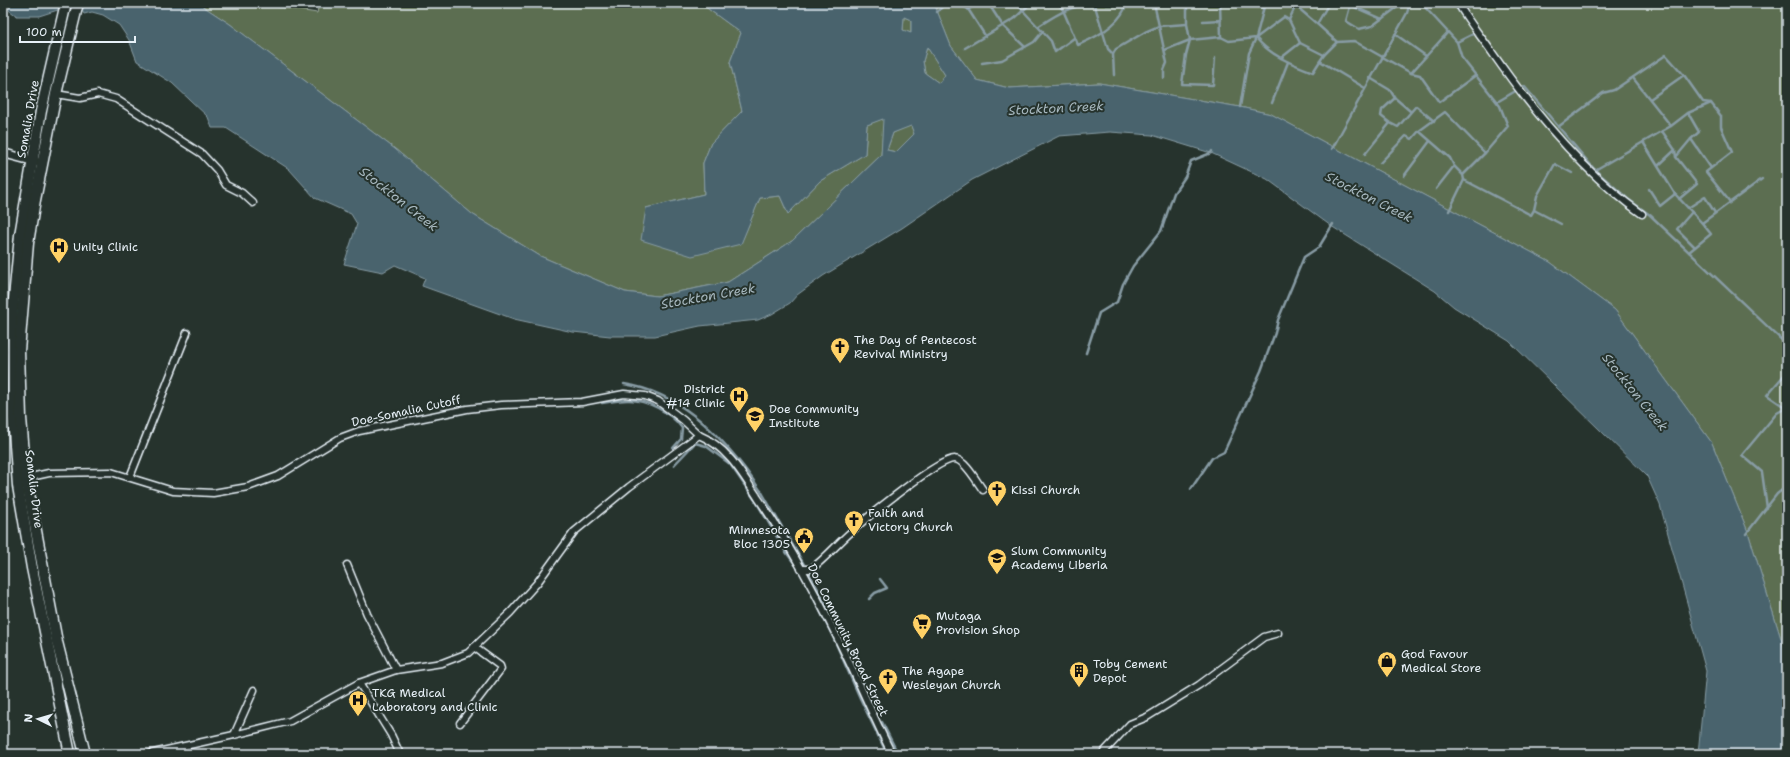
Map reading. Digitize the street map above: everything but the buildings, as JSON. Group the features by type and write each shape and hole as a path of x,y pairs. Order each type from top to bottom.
{"main road":[{"name":"Somalia Drive","path":"70,754 32,568 18,486 13,418 14,309 20,235 78,3"},
{"name":"Somalia Drive","path":"65,7 41,112 38,162 28,243 19,351 21,418 26,478 57,642 85,754"}],"street":[{"path":"1458,3 1517,88 1586,167 1620,198 1642,214"},
{"path":"56,94 80,98 98,94 116,99 202,154 217,170 226,185 242,193 252,203"},
{"path":"3,154 38,162"},
{"path":"130,476 187,333"},
{"name":"Doe-Somalia Cutoff","path":"26,478 49,473 111,472 130,476 173,491 213,493 248,486 278,476 340,438 359,430 467,409 501,405 582,402 624,394 644,396 658,401 683,420 698,435"},
{"path":"149,754 290,721 359,683 396,670 453,660 468,653 510,613 537,583 574,532 629,487 698,435"},
{"name":"Doe Community Broad Street","path":"698,435 716,444 736,465 773,519 802,570 848,660 892,754"},
{"path":"802,570 811,569 851,531 878,509 934,467 952,459 960,461 983,490"},
{"path":"347,565 367,614 396,670"},
{"path":"1102,754 1130,724 1147,717 1199,685 1264,637 1278,633"},
{"path":"460,723 501,669 500,666 474,647"},
{"path":"359,683 391,735 400,754"},
{"path":"234,735 254,690"}],"green space":[{"path":"198,3 255,3 317,13 319,3 526,3 537,6 538,3 700,3 741,33 730,62 742,111 711,143 703,163 704,194 646,208 741,243 760,198 780,196 788,214 820,181 865,154 867,125 884,118 881,155 792,241 728,282 657,296 625,292 540,256 472,214 395,149 230,24"},
{"path":"934,3 1787,3 1787,658 1748,532 1712,443 1615,310 1550,262 1271,114 1240,107 1099,83 1009,88 977,80 951,46"},
{"path":"904,17 911,20 911,33 903,30"},
{"path":"927,47 945,75 939,83 925,73 923,61"},
{"path":"911,125 914,134 896,152 887,150 893,133"}],"water":[{"name":"Stockton Creek","path":"3,3 198,3 230,24 395,149 472,214 540,256 625,292 657,296 728,282 792,241 881,155 883,119 867,125 865,154 820,181 788,214 780,196 760,198 741,244 692,256 641,240 646,208 704,194 703,163 711,143 742,111 730,62 741,33 700,3 934,3 951,46 977,80 1009,88 1099,83 1240,107 1271,114 1550,262 1615,310 1712,443 1748,532 1787,658 1786,754 1698,754 1706,671 1660,505 1647,476 1509,341 1454,307 1435,291 1331,226 1267,179 1211,153 1152,135 1110,132 1059,136 972,180 902,228 823,276 797,295 790,303 772,314 758,320 700,326 655,336 610,336 573,332 514,319 422,286 425,278 395,265 383,272 344,264 357,224 351,214 315,198 289,169 226,128 212,128 208,117 172,83 137,61 129,40 119,25 103,15 92,12 84,14 81,9 67,7 39,16 17,16 3,6","holes":["904,17 911,20 911,33 903,30","927,47 945,75 939,83 925,73 923,61","911,126 914,134 896,152 887,150 893,133"]}],"waterway":[{"path":"937,12 946,3"},
{"path":"957,3 968,9 986,37"},
{"path":"968,9 981,3"},
{"path":"988,3 1003,26 1025,47"},
{"path":"1016,3 1051,41 1055,52 1074,38"},
{"path":"965,48 1014,19 1031,3"},
{"path":"1058,3 1063,10 1078,45 1107,29 1124,11 1127,3"},
{"path":"1039,26 1072,8 1079,6 1095,6 1098,3"},
{"path":"1106,3 1106,5 1154,4"},
{"path":"1154,3 1167,63 1164,70 1164,78"},
{"path":"1187,3 1187,24 1190,40 1186,55 1182,84 1213,85 1215,58"},
{"path":"1220,3 1221,37"},
{"path":"1252,3 1263,8"},
{"path":"1240,107 1249,53 1256,38 1265,3"},
{"path":"1289,20 1297,3"},
{"path":"1329,3 1317,24 1337,42"},
{"path":"1351,3 1346,21 1359,29 1372,26 1403,3"},
{"path":"1332,149 1407,13 1410,3"},
{"path":"1421,3 1457,42 1462,58 1500,106 1508,126 1485,153 1463,175 1464,180 1449,211"},
{"path":"1453,3 1468,24"},
{"path":"1350,5 1382,19"},
{"path":"1095,6 1108,49 1113,54"},
{"path":"1296,6 1317,24"},
{"path":"1256,38 1284,17 1289,20 1300,43 1324,55 1320,61 1365,88"},
{"path":"1203,21 1221,20"},
{"path":"1114,75 1113,54 1116,49 1145,32 1159,26 1187,24"},
{"path":"982,63 1002,60 1034,42 1043,31"},
{"path":"1457,42 1475,33 1473,31"},
{"path":"1324,55 1337,42 1354,41 1411,73 1448,32"},
{"path":"1395,34 1426,56"},
{"path":"1165,50 1190,40 1221,37 1229,41 1256,38 1275,55 1313,72 1320,61"},
{"path":"1281,58 1300,43"},
{"path":"1558,127 1603,93 1614,90 1666,55 1684,75 1703,102 1711,103 1721,116 1721,127 1732,152 1706,172 1730,202"},
{"path":"1272,103 1288,62"},
{"path":"1411,73 1420,75 1439,102 1476,75"},
{"path":"1650,99 1684,75"},
{"path":"1370,78 1390,90 1395,98 1410,111"},
{"path":"1633,78 1671,126"},
{"path":"1497,102 1524,86 1595,170 1628,199 1650,215 1787,345"},
{"path":"1365,154 1390,123 1381,116 1382,110 1395,98"},
{"path":"1595,170 1671,126 1688,113 1711,103"},
{"path":"1390,123 1398,127 1416,106 1434,121"},
{"path":"1419,131 1445,112 1485,153"},
{"path":"1688,113 1699,132 1691,139 1711,168"},
{"path":"1380,163 1406,136 1412,139 1419,131 1450,158 1454,166 1463,175"},
{"path":"1658,166 1675,150 1662,131"},
{"path":"1675,150 1676,157 1691,139"},
{"path":"1404,176 1430,141"},
{"path":"1643,142 1675,194 1702,223"},
{"path":"1086,353 1099,313 1117,302 1123,284 1133,266 1161,231 1174,193 1185,177 1191,161 1211,153 1212,151"},
{"path":"1676,157 1697,184 1679,199"},
{"path":"1464,180 1531,215 1534,210 1537,196 1555,164 1572,173"},
{"path":"1436,189 1454,166"},
{"path":"1689,252 1711,234 1702,223 1762,179"},
{"path":"1649,189 1660,206 1675,194"},
{"path":"1688,208 1705,197 1715,213"},
{"path":"1534,210 1561,224"},
{"path":"1692,212 1677,229 1695,247"},
{"path":"1191,489 1212,458 1224,452 1261,371 1275,333 1278,320 1304,257 1319,247 1333,224"},
{"path":"1767,508 1762,472 1742,455 1777,413 1786,408 1767,395 1786,373"},
{"path":"624,384 646,389 667,398 704,424 736,457 762,493"},
{"path":"602,403 621,400 635,400 650,404 665,412 682,428 681,439 673,448"},
{"path":"674,465 695,443 706,446 730,464 757,503 809,589 834,639 887,754"},
{"path":"1746,534 1777,494 1787,486"},
{"path":"761,491 806,568"},
{"path":"808,571 830,611 873,703"},
{"path":"869,599 875,593 887,588 880,579"},
{"path":"882,722 898,754"}],"place":[{"name":"Unity Clinic","path":"59,264"},
{"name":"The Day of Pentecost Revival Ministry","path":"840,364"},
{"name":"District #14 Clinic","path":"739,413"},
{"name":"Doe Community Institute","path":"755,433"},
{"name":"Kissi Church","path":"997,507"},
{"name":"Faith and Victory Church","path":"854,537"},
{"name":"Minnesota Bloc 1305","path":"804,554"},
{"name":"Slum Community Academy Liberia","path":"997,575"},
{"name":"Mutaga Provision Shop","path":"922,640"},
{"name":"God Favour Medical Store","path":"1387,678"},
{"name":"Toby Cement Depot","path":"1079,688"},
{"name":"The Agape Wesleyan Church","path":"888,695"},
{"name":"TKG Medical Laboratory and Clinic","path":"358,717"}]}
